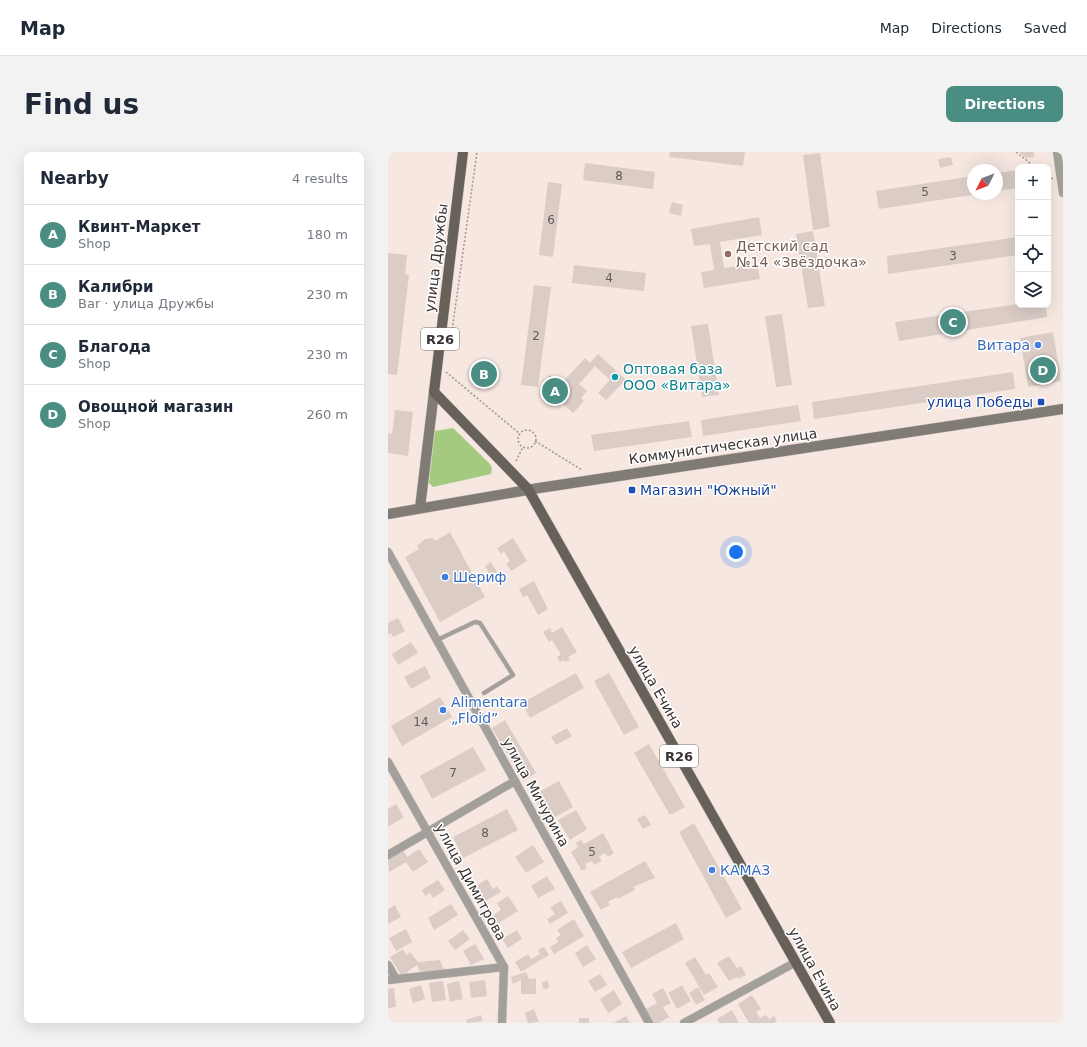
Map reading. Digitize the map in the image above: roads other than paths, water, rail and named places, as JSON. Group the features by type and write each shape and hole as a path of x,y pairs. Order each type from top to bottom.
{"main road":[{"name":"улица Дружбы","path":"420,508 463,152"},
{"name":"R26","path":"434,392 528,489"},
{"name":"Коммунистическая улица","path":"388,514 528,489 1063,410"},
{"name":"улица Ечина","path":"528,489 830,1023"}],"street":[{"path":"1057,152 1063,193"},
{"name":"улица Мичурина","path":"388,552 649,1023"},
{"name":"улица Димитрова","path":"388,762 504,967"},
{"path":"388,855 515,781"},
{"path":"684,1023 796,962"},
{"path":"388,965 392,980 504,967 502,1023"}],"lane":[{"path":"437,640 475,622 480,623 513,675 484,693"}],"place":[{"name":"Детский сад №14 «Звёздочка»","path":"728,254"},
{"name":"Благода","path":"953,322"},
{"name":"Витара","path":"1038,345"},
{"name":"Овощной магазин","path":"1043,370"},
{"name":"Калибри","path":"484,374"},
{"name":"Оптовая база ООО «Витара»","path":"615,377"},
{"name":"Квинт-Маркет","path":"555,391"},
{"name":"улица Победы","path":"1041,402"},
{"name":"Магазин \"Южный\"","path":"632,490"},
{"name":"Шериф","path":"445,577"},
{"name":"Alimentara „Floid”","path":"443,710"},
{"name":"КАМАЗ","path":"712,870"}]}
